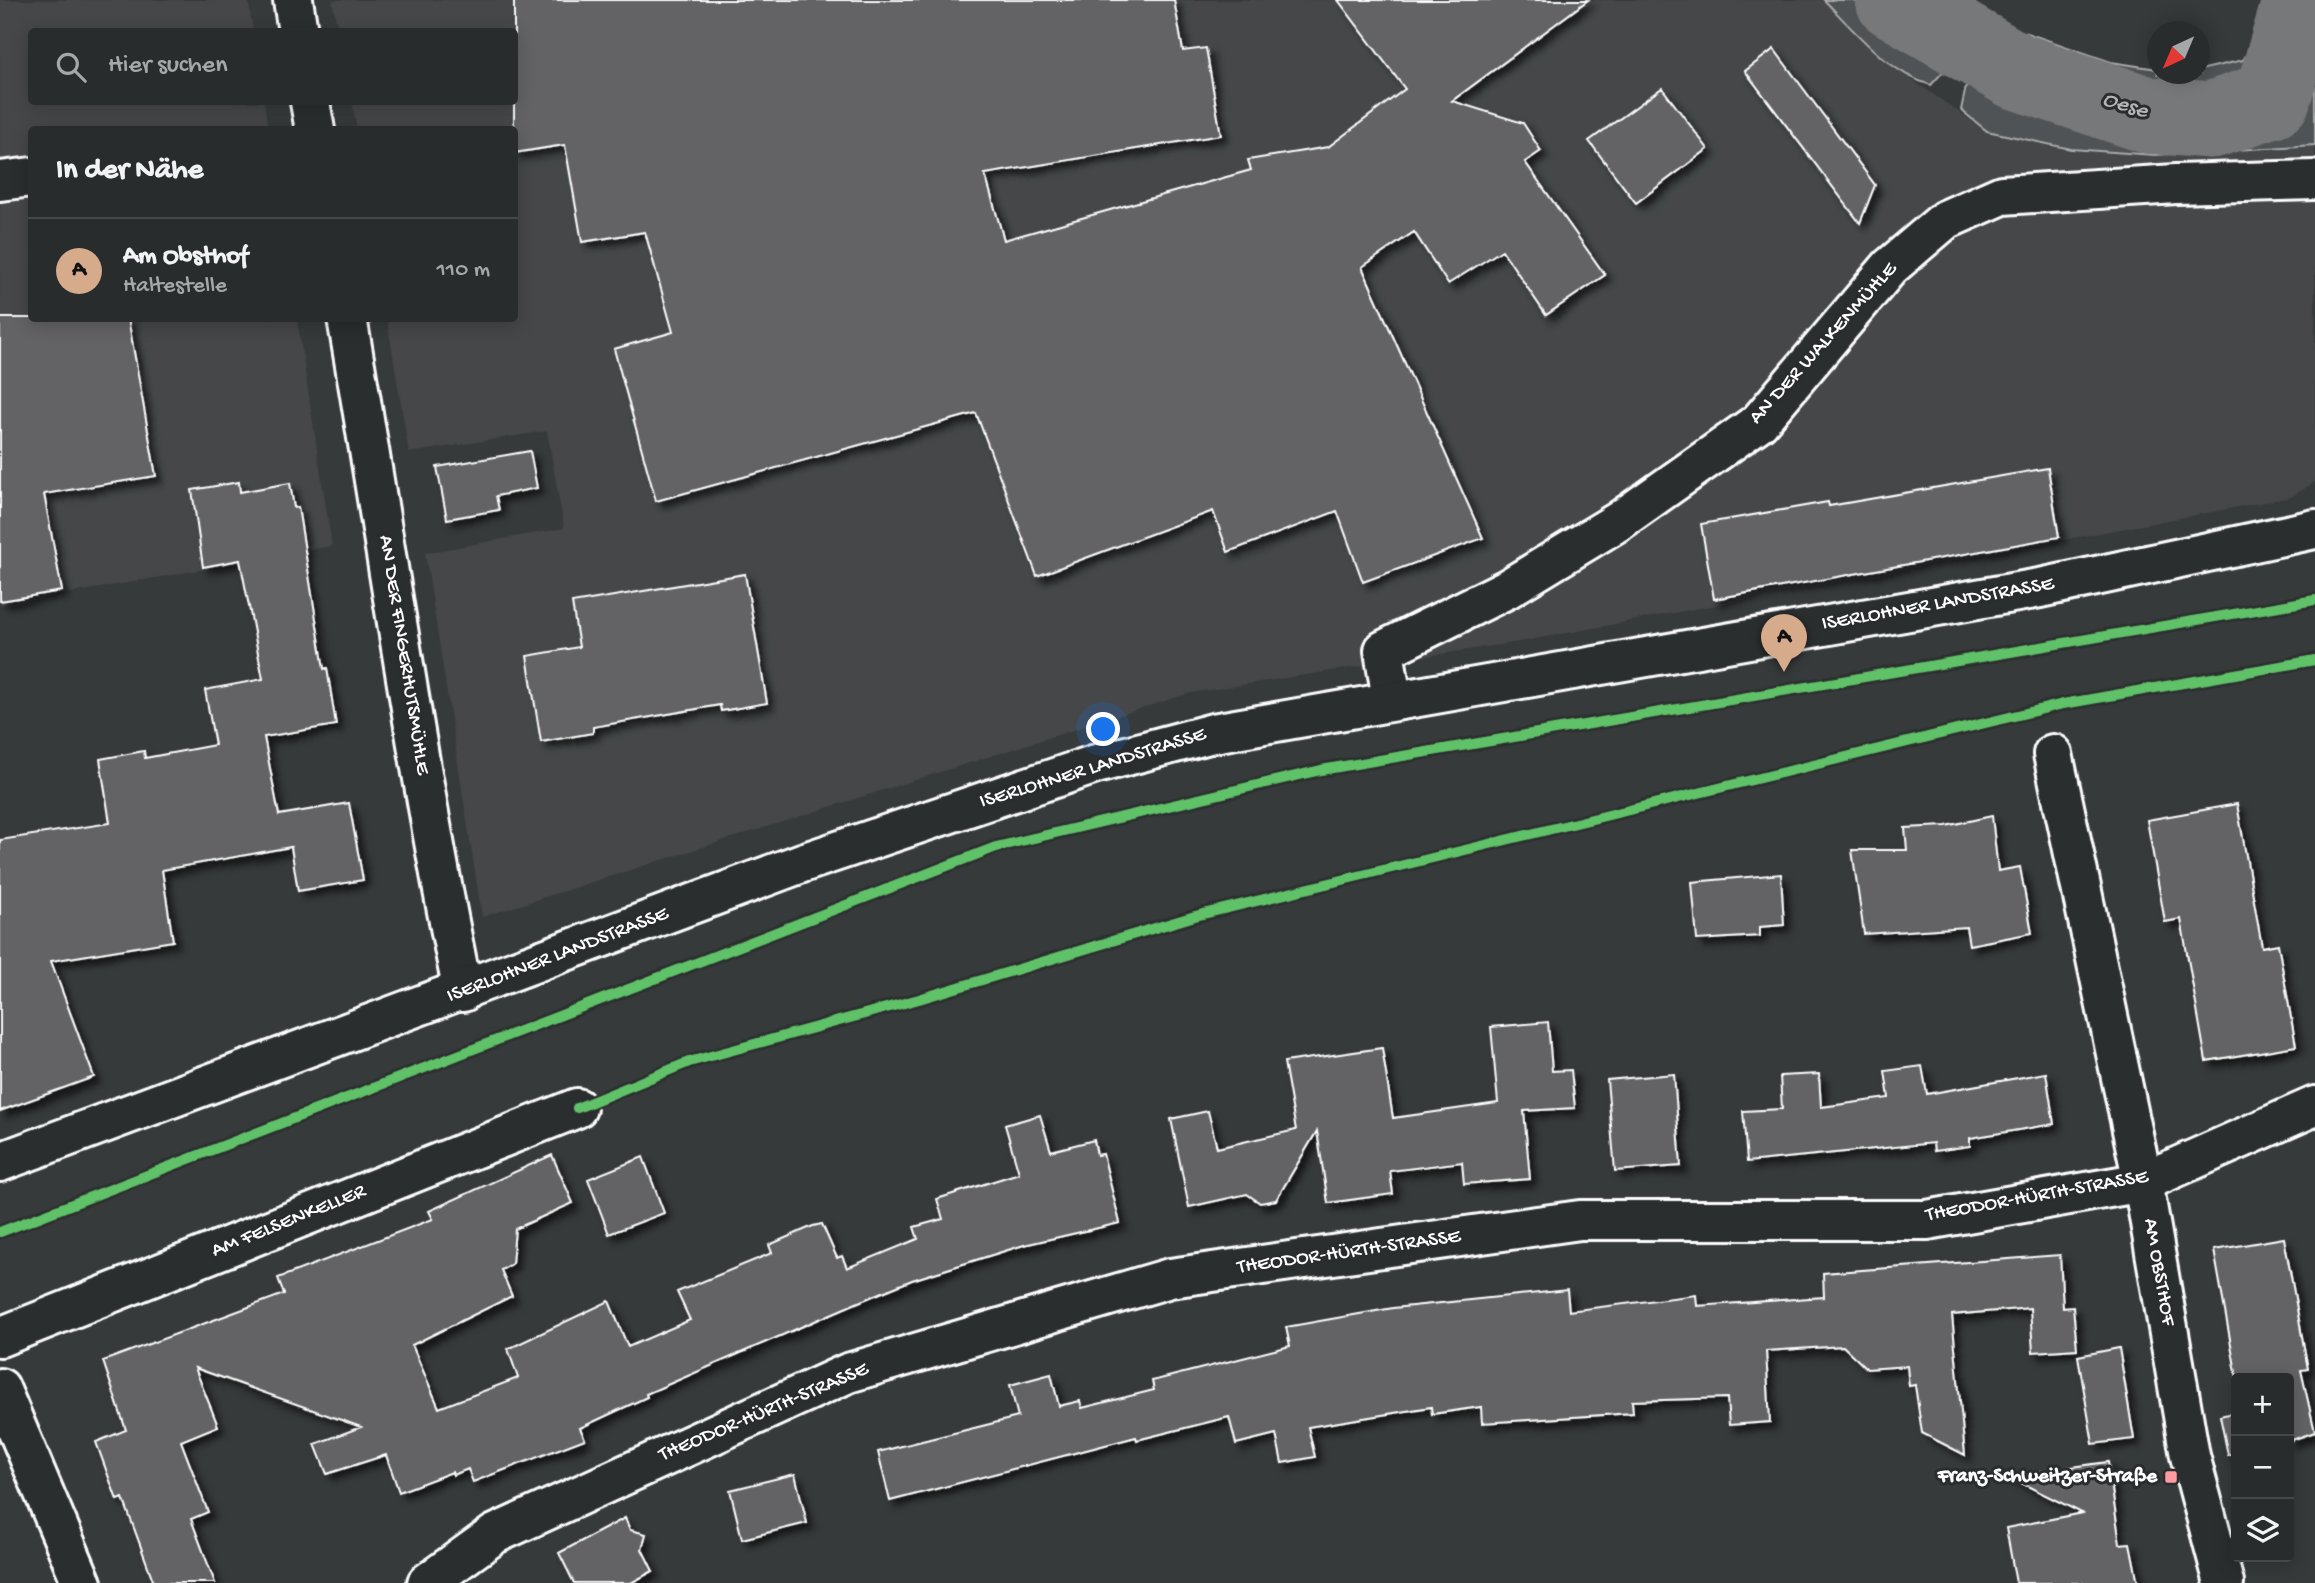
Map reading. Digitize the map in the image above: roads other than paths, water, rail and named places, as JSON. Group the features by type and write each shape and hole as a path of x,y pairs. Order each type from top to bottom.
{"street":[{"path":"293,0 297,28"},
{"path":"310,105 313,126"},
{"path":"0,181 28,178"},
{"name":"AN DER WALKENMÜHLE","path":"1392,700 1384,650 1507,589 1619,521 1759,422 1890,267 1945,220 2002,195 2176,184 2315,180"},
{"name":"AN DER FINGERHUTSMÜHLE","path":"348,322 395,595 431,835 463,992"},
{"name":"ISERLOHNER LANDSTRASSE","path":"0,1162 463,992 802,863 1096,764 1213,733 2040,588 2315,528"},
{"name":"AM OBSTHOF","path":"2053,754 2143,1182 2190,1455 2224,1583"},
{"name":"THEODOR-HÜRTH-STRASSE","path":"427,1583 495,1534 848,1373 1170,1278 1580,1220 1927,1220 2143,1182 2315,1106"},
{"name":"AM FELSENKELLER","path":"0,1337 577,1108"},
{"path":"0,1388 82,1583"}],"waterway":[{"name":"Oese","path":"1894,0 2016,71 2148,115 2211,120 2272,99 2301,0"}],"place":[{"name":"Am Obsthof","path":"1784,672"},
{"name":"Franz-Schweitzer-Straße","path":"2171,1477"}]}
